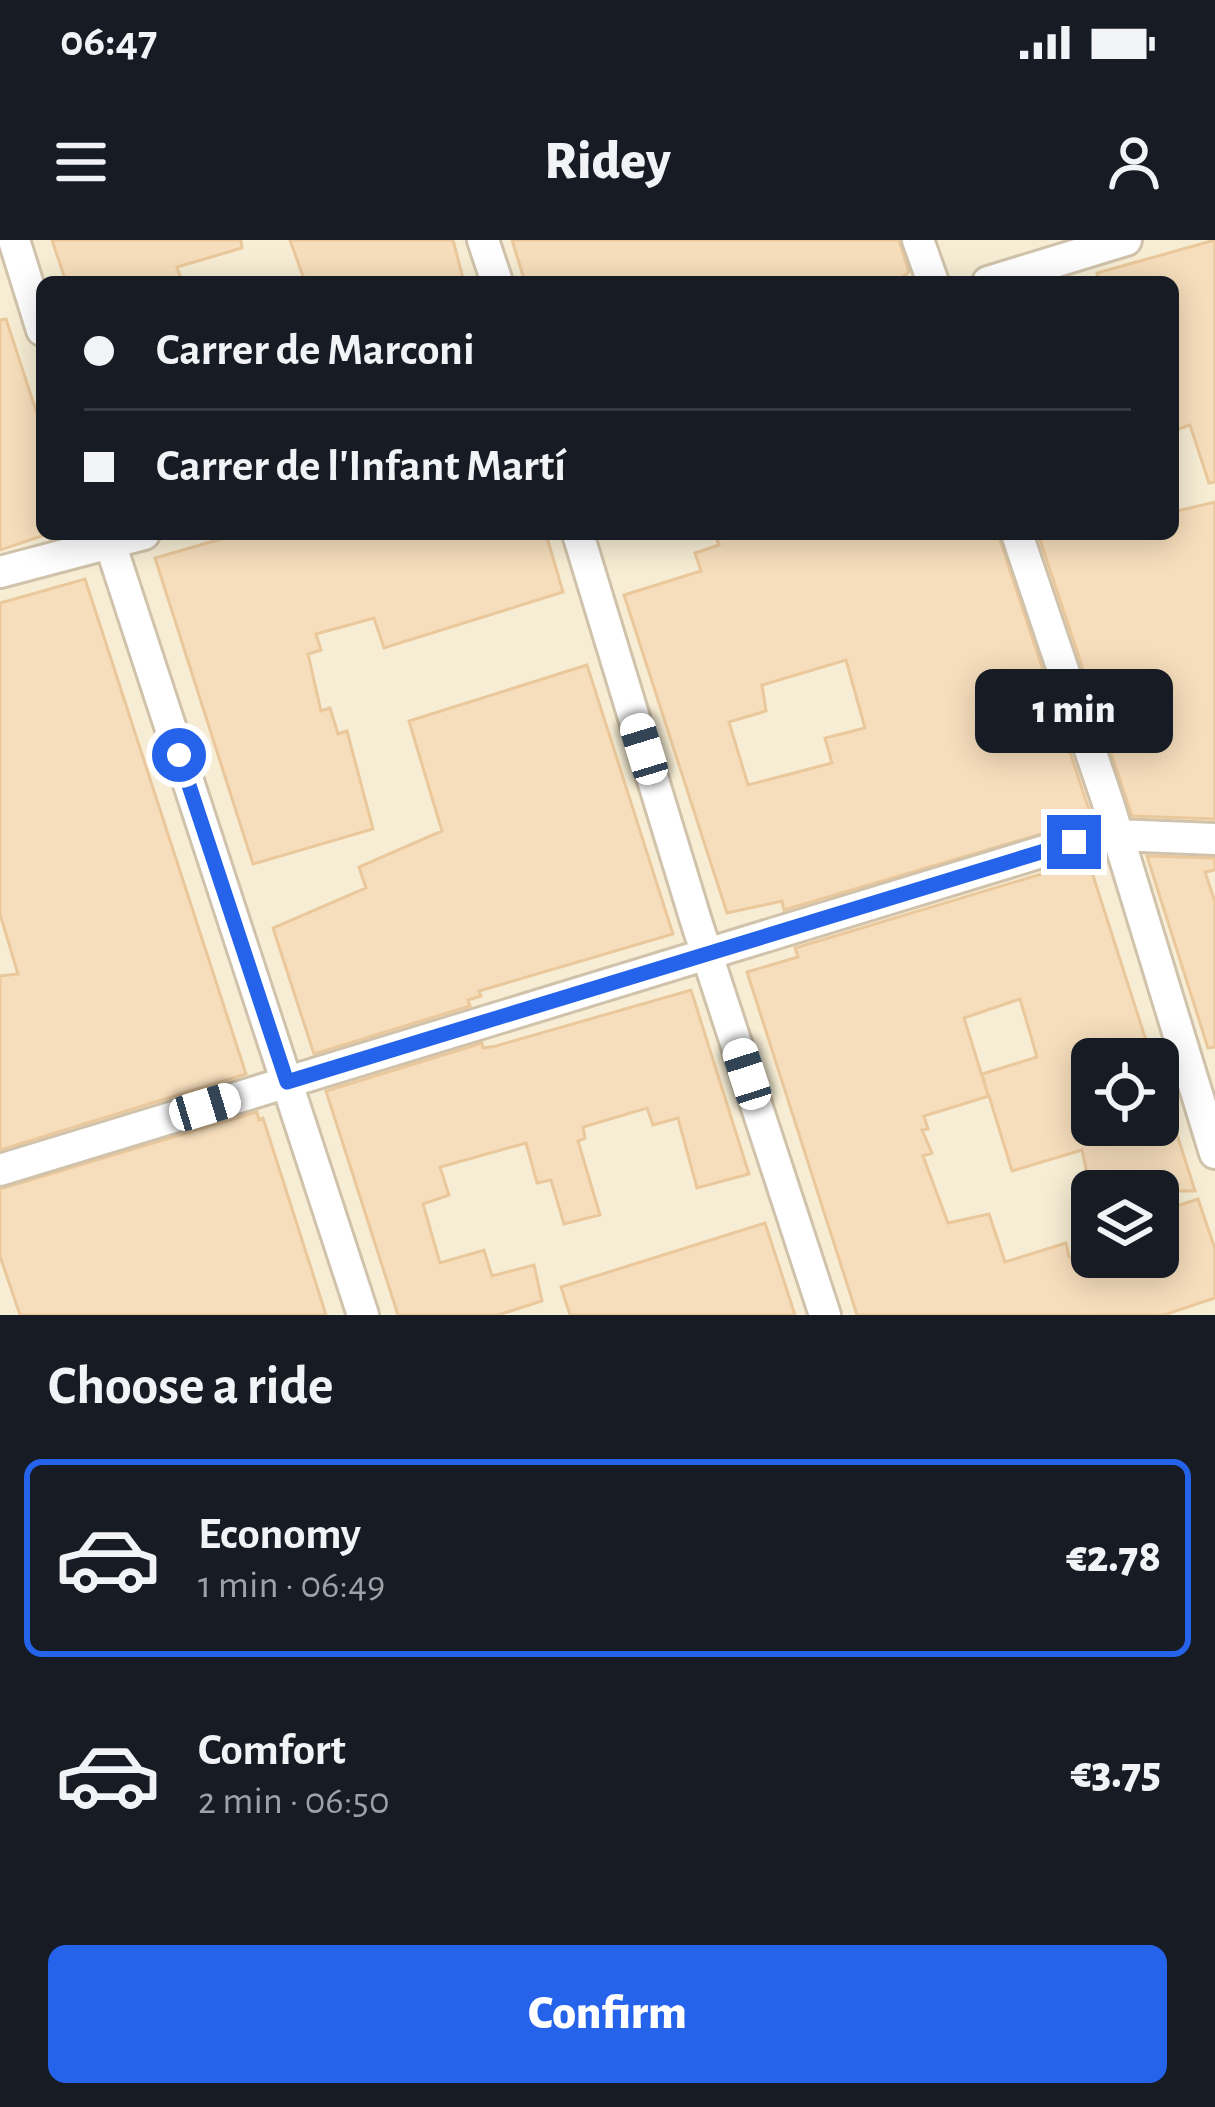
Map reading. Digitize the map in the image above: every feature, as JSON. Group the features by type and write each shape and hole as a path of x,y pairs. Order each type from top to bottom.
{"street":[{"path":"14,240 36,311"},
{"path":"482,240 494,276"},
{"path":"917,240 930,276"},
{"path":"1008,276 1126,240"},
{"path":"0,572 105,540"},
{"path":"108,540 363,1315"},
{"path":"580,540 825,1315"},
{"path":"1019,540 1215,1153"},
{"path":"0,1170 1074,842 1116,835 1215,839"}],"shaded area":[{"path":"0,240 1215,240 1215,1315 0,1315"}],"building":[{"path":"52,240 241,240 242,248 177,267 180,276 64,276"},
{"path":"290,240 453,240 462,276 303,276"},
{"path":"512,240 899,240 909,272 904,276 523,276"},
{"path":"1215,240 1215,482 1209,483 1190,425 1179,429 1179,276 1097,273"},
{"path":"6,319 36,411 36,538 0,550 0,320"},
{"path":"1215,502 1215,819 1132,816 1040,540 1179,540 1179,511"},
{"path":"217,540 548,540 563,592 384,648 374,618 316,634 321,650 308,654 321,711 330,708 338,734 347,731 373,829 253,864 155,558"},
{"path":"717,540 1000,540 1092,819 784,910 782,901 727,913 624,595 701,571 695,553 719,545","holes":["846,660 865,728 825,738 832,763 748,785 729,722 766,711 762,685"]},
{"path":"85,579 246,1074 0,1150 0,976 18,974 0,914 0,603"},
{"path":"587,665 673,934 479,991 481,996 468,1000 470,1006 314,1054 273,928 366,888 359,867 442,831 409,721"},
{"path":"1147,856 1215,858 1215,870 1205,872 1215,902 1215,1047 1208,1048"},
{"path":"1088,860 1145,1038 1071,1038 1071,1146 1179,1146 1179,1141 1195,1191 1179,1191 1179,1170 1086,1170 1082,1150 1012,1171 989,1096 924,1116 928,1129 922,1130 932,1153 923,1156 948,1223 989,1214 1005,1262 1066,1243 1071,1278 1179,1278 1179,1205 1198,1199 1215,1249 1215,1298 1164,1315 857,1315 747,972 798,957 795,948","holes":["1020,999 1037,1057 982,1074 988,1095 964,1018"]},
{"path":"691,990 749,1174 697,1188 678,1118 653,1125 647,1108 583,1127 585,1138 578,1141 600,1215 564,1224 551,1180 537,1183 526,1143 440,1167 449,1195 423,1204 440,1263 484,1250 492,1276 534,1265 542,1301 498,1315 398,1315 326,1091 482,1043 483,1048 496,1046"},
{"path":"257,1112 259,1120 263,1118 326,1315 20,1315 0,1256 0,1189"},
{"path":"765,1223 795,1315 570,1315 561,1287"}],"route":[{"path":"179,755 287,1082 1074,842"}]}
